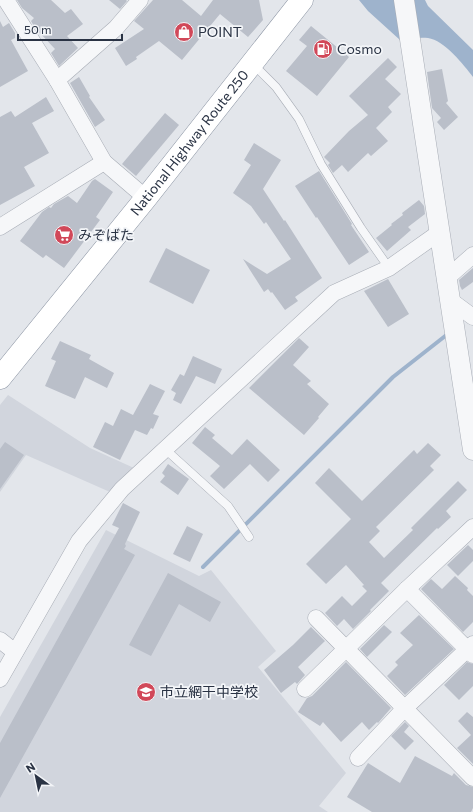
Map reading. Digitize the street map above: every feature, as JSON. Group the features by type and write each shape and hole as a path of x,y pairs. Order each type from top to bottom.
{"highway":[{"name":"National Highway Route 250","path":"0,377 146,198 302,0"}],"street":[{"path":"6,0 57,80 104,162 146,198"},
{"path":"57,80 116,28 140,0"},
{"path":"404,0 447,278 462,313 456,338 473,450"},
{"path":"0,227 104,162"},
{"path":"0,679 79,541 122,489 334,293 389,268 440,232"},
{"path":"447,278 473,255"},
{"path":"304,689 473,526"},
{"path":"358,758 406,708 471,649 406,589"},
{"path":"316,618 406,708 473,778"},
{"path":"0,640 15,652"}],"lane":[{"path":"252,64 276,87 299,119 321,164 389,268"},
{"path":"165,449 228,506 247,534"}],"shaded area":[{"path":"8,395 90,448 134,468 110,492 26,455 0,492 0,405"},
{"name":"市立網干中学校","path":"106,530 199,576 211,570 276,651 258,667 346,773 319,806 328,812 0,812 0,717"}],"water":[{"path":"359,0 425,0 428,6 473,50 473,77 441,43 428,38 400,40 368,11"}],"building":[{"path":"17,0 51,0 65,13 71,9 83,24 67,36 78,48 59,66 51,53 55,49 39,32 38,33 31,21 34,18 22,8"},
{"path":"109,0 126,0 127,1 120,9"},
{"path":"153,0 182,0 201,16 213,0 259,0 263,20 248,37 220,14 182,60 159,41 126,66 115,48 144,29 134,21"},
{"path":"0,21 3,27 9,23 15,33 15,38 11,40 28,71 0,87"},
{"path":"311,26 349,57 317,96 286,71 307,46 299,40"},
{"path":"388,58 397,67 385,79 401,94 388,107 392,112 376,128 388,141 371,156 368,153 348,172 342,165 333,173 328,165 330,163 324,157 349,131 368,115 349,96"},
{"path":"442,69 448,101 446,103 458,117 444,130 437,122 441,118 432,108 427,72"},
{"path":"79,77 90,96 89,97 105,120 95,127 70,83"},
{"path":"46,97 54,111 32,123 49,153 24,167 35,186 0,205 0,117 11,111 15,117"},
{"path":"165,113 179,125 136,176 122,164"},
{"path":"254,143 281,160 263,189 284,221 285,220 322,278 295,297 298,301 285,310 272,292 271,293 268,289 264,292 243,259 267,274 291,259 266,222 264,224 251,206 233,193 251,165 244,160"},
{"path":"319,171 369,252 349,265 295,186"},
{"path":"95,179 113,192 96,217 100,220 64,268 46,255 43,258 20,241 42,212 49,207 51,208 54,204 68,196 77,203"},
{"path":"419,200 424,206 425,214 408,227 411,230 387,251 376,238 403,215 402,213"},
{"path":"166,248 210,270 193,304 149,282"},
{"path":"473,268 473,282 462,290 459,280"},
{"path":"388,279 409,314 388,327 364,291"},
{"path":"299,338 309,347 293,365 311,381 307,384 329,404 304,435 249,388"},
{"path":"60,341 91,355 89,359 114,373 107,388 85,377 75,399 45,386 56,361 51,359"},
{"path":"193,356 222,369 215,384 196,376 181,404 173,400 176,393 171,390 180,374 184,376"},
{"path":"150,384 165,391 153,414 159,416 153,429 151,428 147,435 135,430 120,460 93,447 105,422 113,426 121,409 133,415"},
{"path":"205,427 215,435 212,438 232,455 247,439 280,470 268,482 250,464 224,489 210,476 220,466 192,443"},
{"path":"5,442 24,455 0,489 0,449"},
{"path":"428,443 441,455 430,466 434,470 376,527 380,531 369,542 384,558 413,530 411,528 458,481 467,490 446,511 451,517 438,529 437,528 381,583 389,591 370,610 371,611 353,629 344,619 337,626 325,613 342,596 352,606 367,591 362,586 364,585 346,565 326,584 306,564 351,519 315,483 329,468 362,501 414,450 417,454"},
{"path":"168,464 189,479 178,495 160,482 165,476 162,473"},
{"path":"123,503 140,512 124,549 135,555 0,798 0,743 119,528 112,525"},
{"path":"187,526 203,534 190,562 173,554"},
{"path":"468,545 473,550 473,561 458,576 447,565"},
{"path":"168,573 221,602 210,622 179,604 151,656 129,645"},
{"path":"455,576 468,588 467,590 473,596 473,622 463,632 421,589 431,579 442,589"},
{"path":"419,615 454,649 405,695 387,676 398,665 395,662 413,645 400,633"},
{"path":"384,625 392,632 367,657 360,649"},
{"path":"311,627 325,641 298,667 305,675 297,684 295,682 281,693 264,670"},
{"path":"346,662 391,708 378,723 377,722 369,730 362,722 341,742 323,722 320,726 298,712 307,698 312,696"},
{"path":"467,662 473,664 473,686 459,700 444,685"},
{"path":"467,712 473,717 473,764 457,748 471,735 458,721"},
{"path":"405,722 409,726 404,732 414,741 405,750 391,736"},
{"path":"415,756 452,776 454,773 466,785 473,787 473,808 471,812 372,812 347,797 368,763 400,783"}],"waterway":[{"path":"203,567 393,377 449,333"}],"place":[{"name":"POINT","path":"184,32"},
{"name":"Cosmo","path":"323,49"},
{"name":"みぞばた","path":"64,235"},
{"name":"市立網干中学校","path":"146,692"}]}
